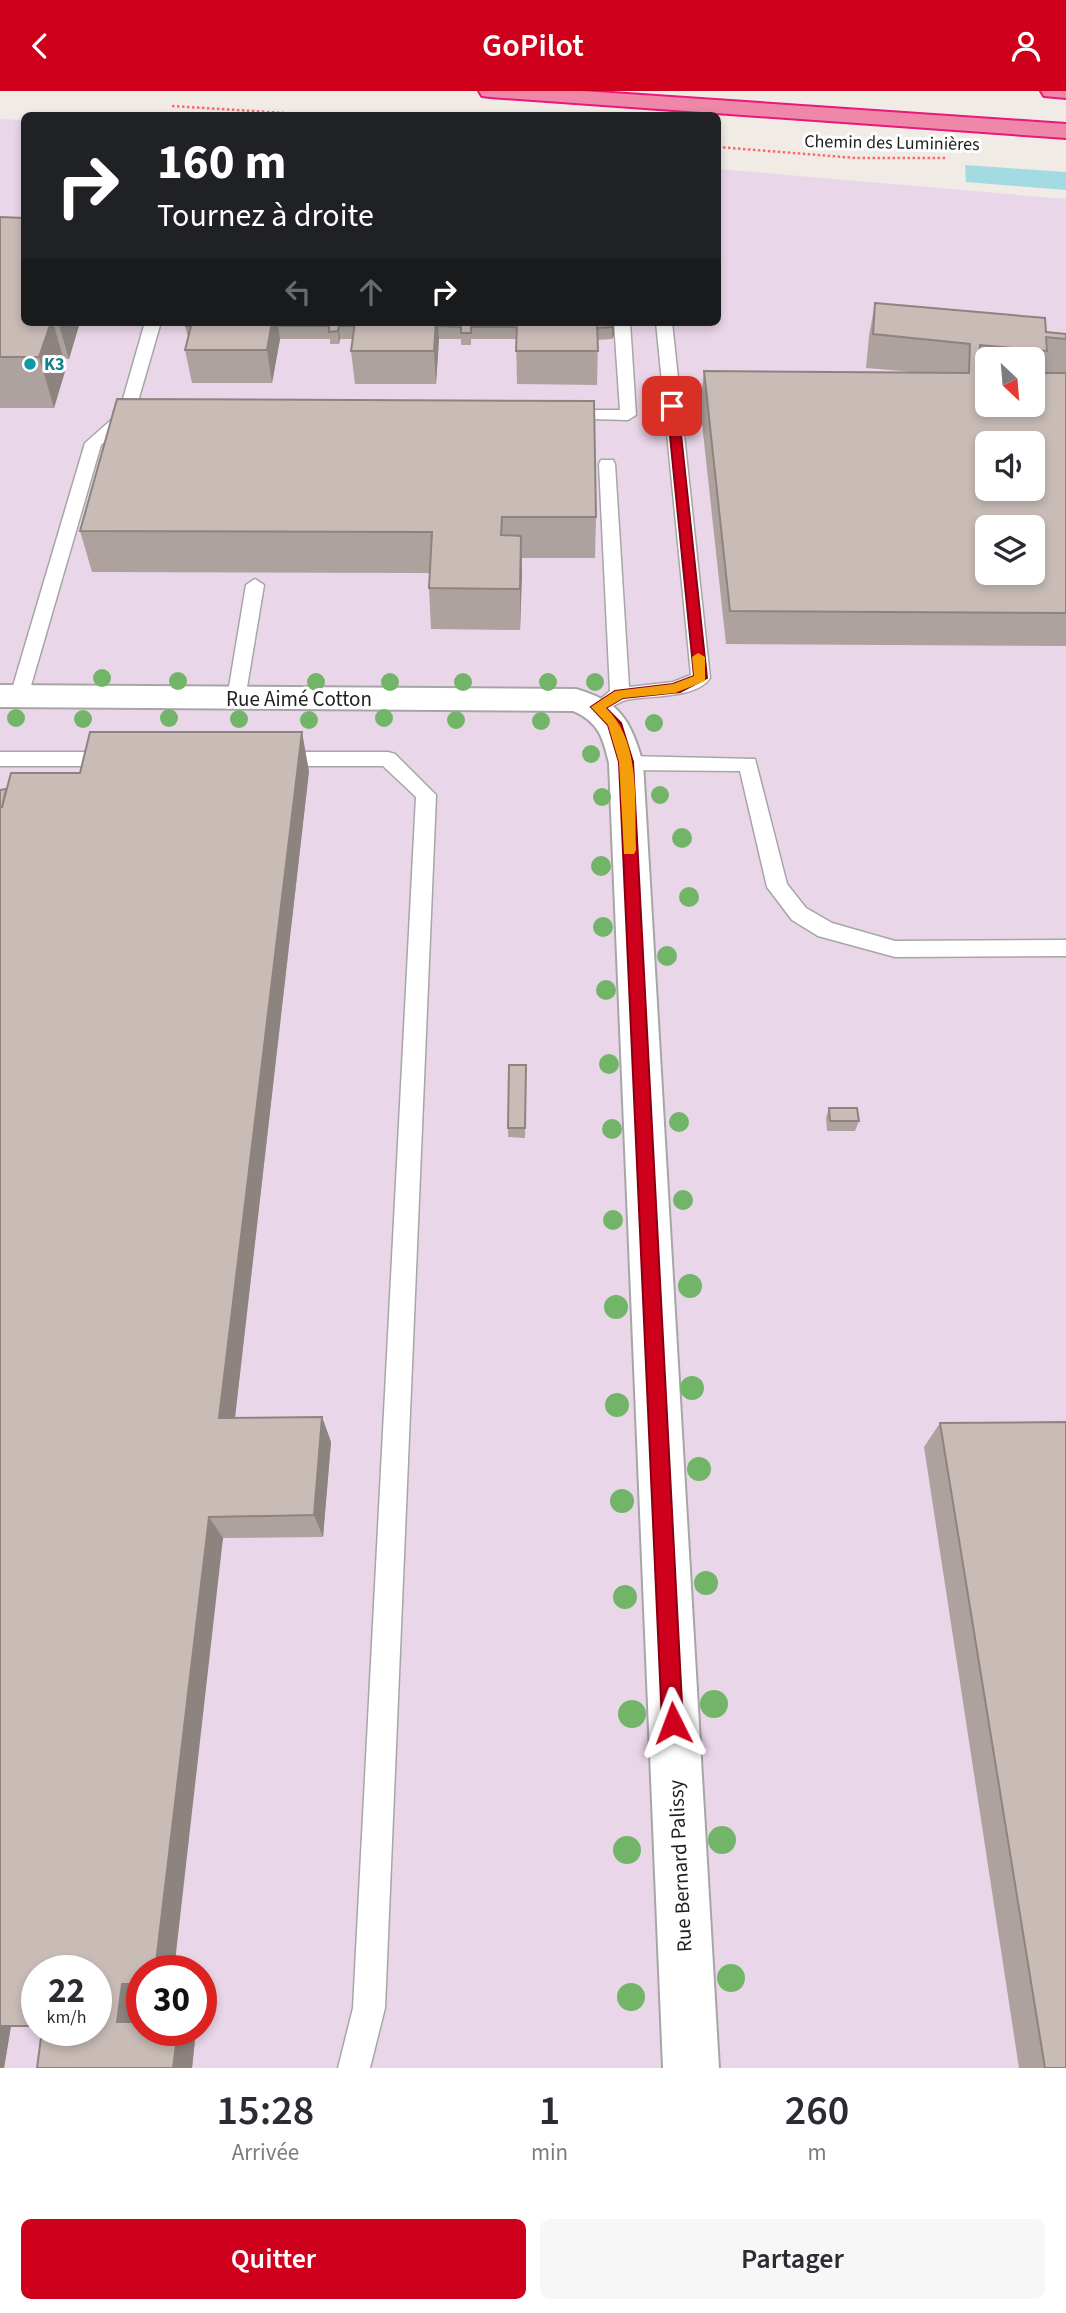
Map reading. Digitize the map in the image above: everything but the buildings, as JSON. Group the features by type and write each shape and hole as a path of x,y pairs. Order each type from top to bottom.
{"highway":[{"path":"490,91 1066,131"},
{"path":"1052,91 1066,92"},
{"path":"475,92 575,97"}],"street":[{"name":"Rue Aimé Cotton","path":"10,696 608,701"},
{"name":"Rue Bernard Palissy","path":"608,701 626,762 691,2068"}],"lane":[{"path":"10,696 93,443 133,415 151,326"},
{"path":"544,415 628,415 622,326"},
{"path":"607,464 608,701 675,688 701,678 664,326"},
{"path":"236,699 255,586"},
{"path":"0,759 139,759"},
{"path":"250,759 388,759 426,795 369,2008 354,2068"},
{"path":"626,762 748,764 777,887 799,914 826,930 895,949 1066,948"}],"path":[{"path":"172,106 269,112"},
{"name":"Chemin des Luminières","path":"721,147 856,158 948,158"}],"shaded area":[{"path":"0,119 21,120 21,326 721,326 721,169 1066,199 1066,2068 0,2068"}],"water":[{"path":"965,165 1066,172 1066,190 966,182"}],"slow traffic":[{"path":"629,850 626,762 614,723 597,707 620,694 675,688 701,678 698,657"}],"place":[{"name":"K3","path":"30,364"}],"route":[{"path":"672,406 701,678 675,688 620,694 597,707 614,723 626,762 673,1723"}]}
